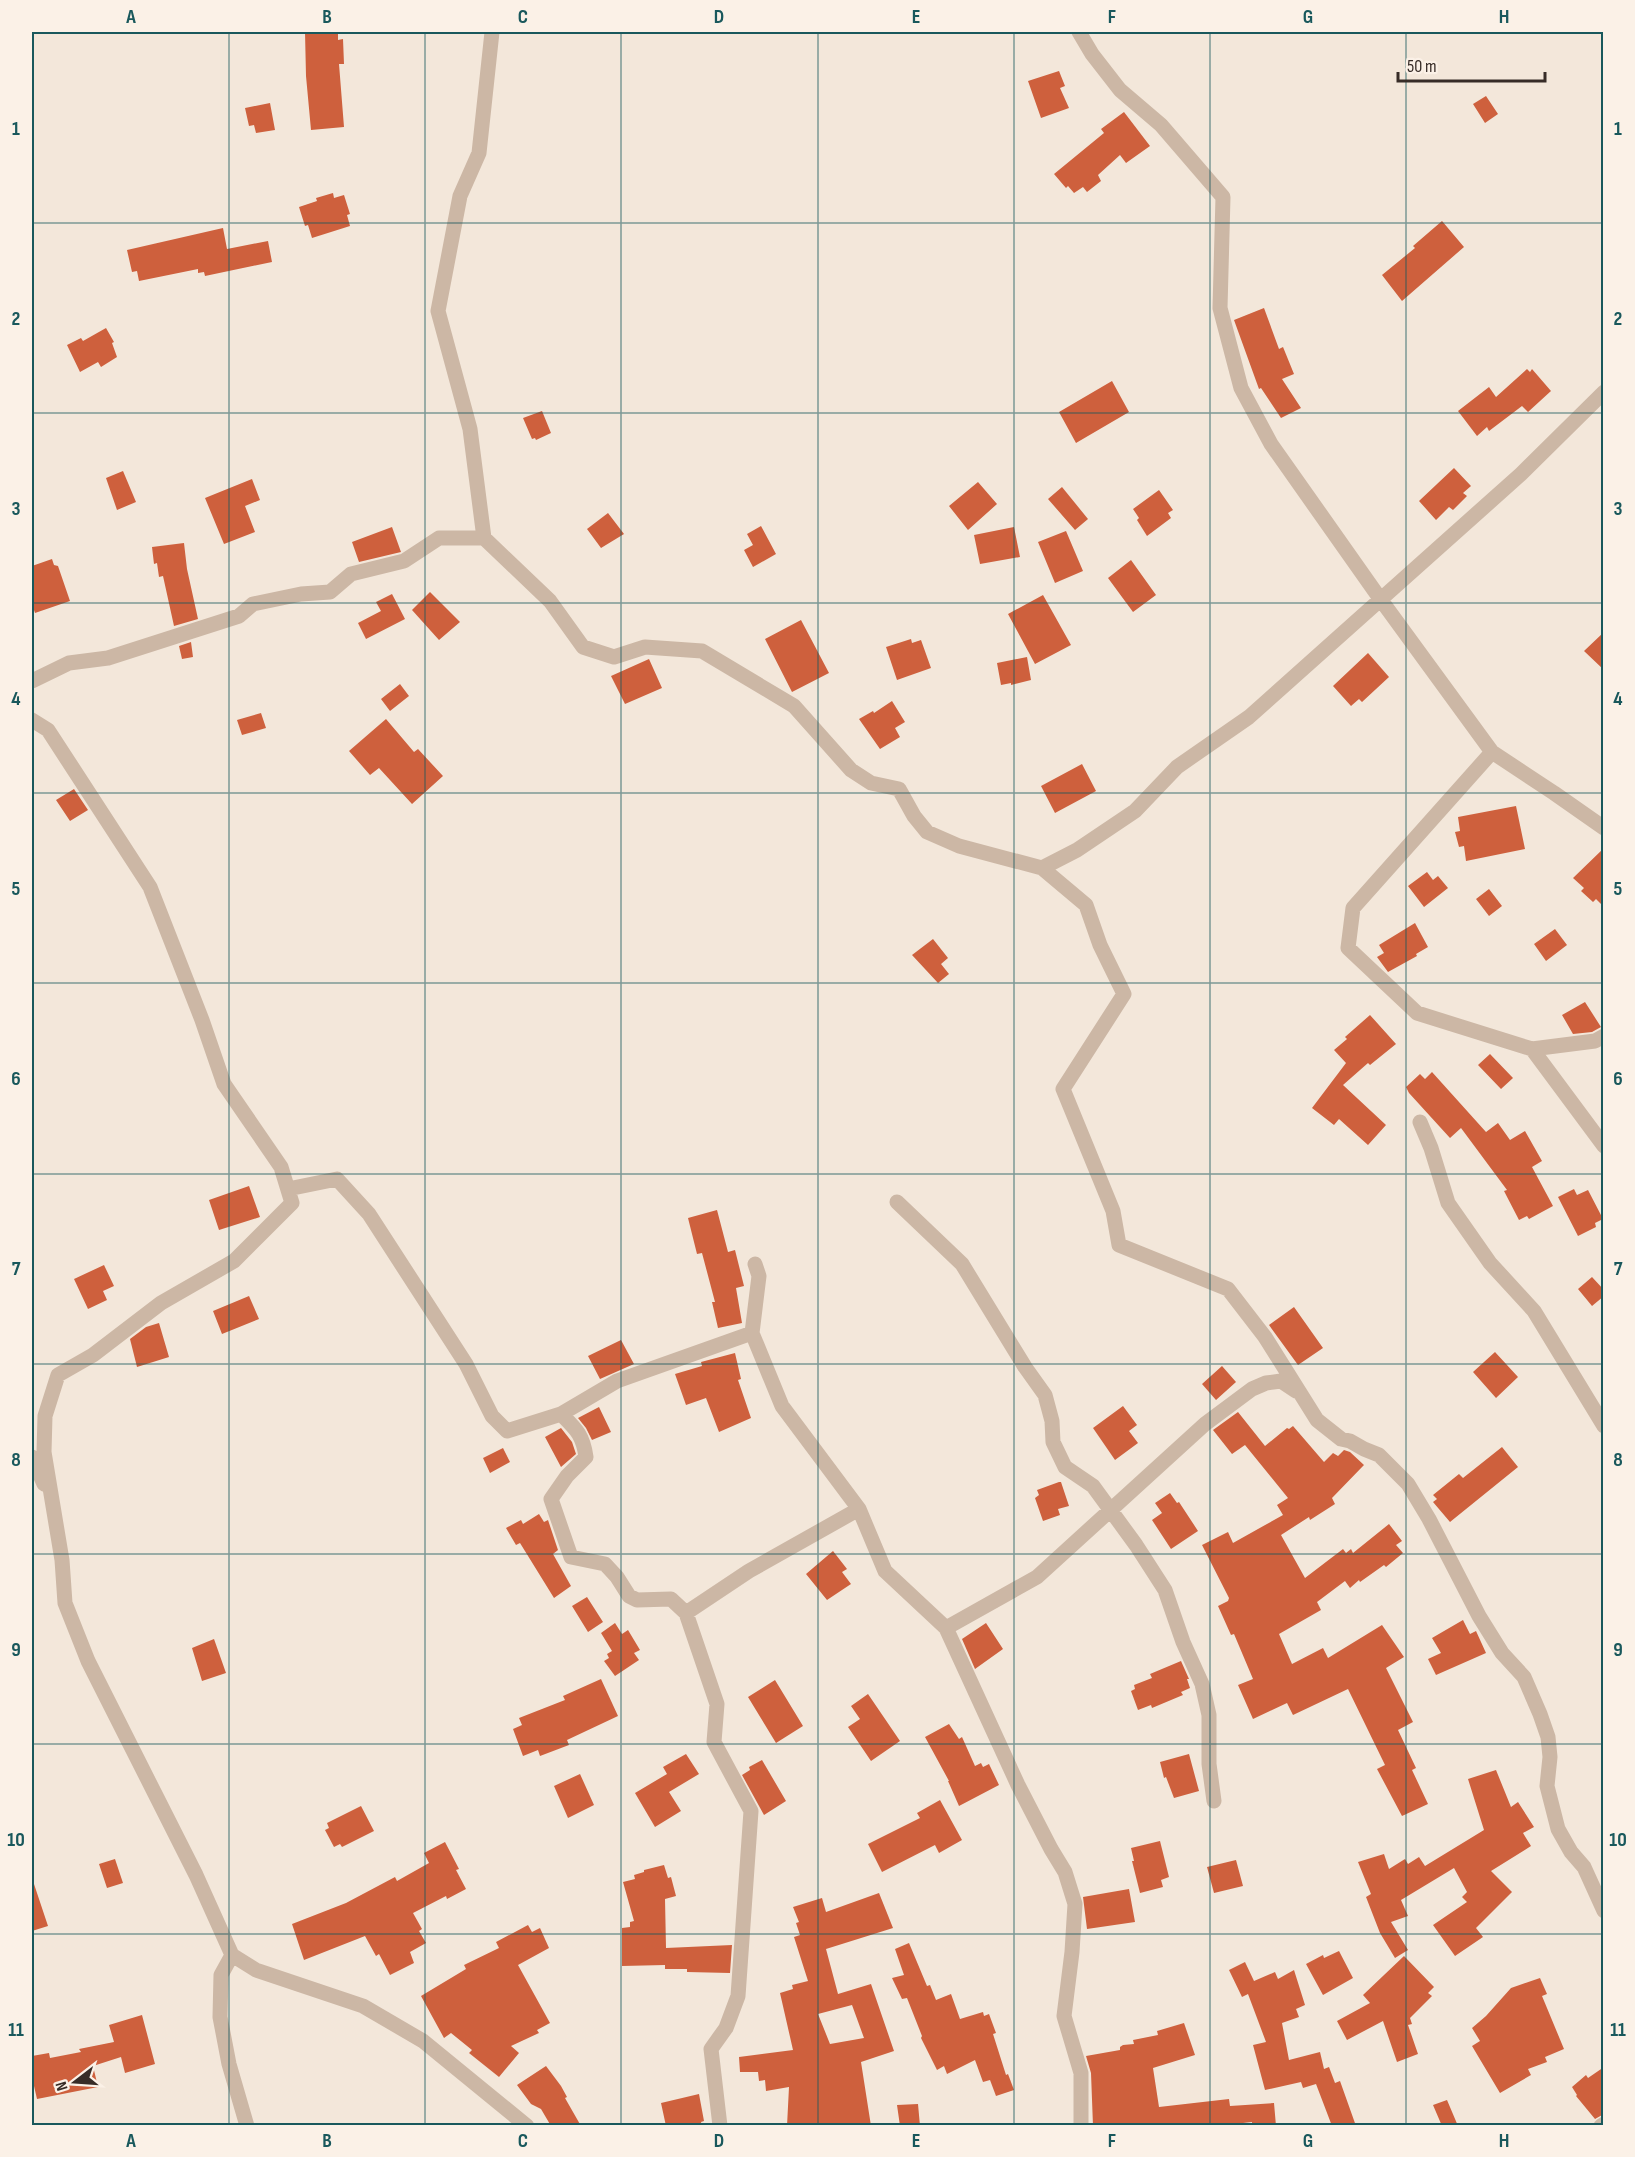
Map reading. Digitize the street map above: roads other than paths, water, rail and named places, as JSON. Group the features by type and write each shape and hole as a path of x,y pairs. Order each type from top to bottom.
{"street":[{"path":"492,32 479,153 460,196 438,311 470,429 484,538 550,601 583,647 614,657 645,647 702,651 794,706 850,770 871,783 899,789 914,816 927,832 959,846 1042,867 1086,904 1100,945 1124,994 1063,1089 1113,1211 1119,1245 1227,1289 1264,1337 1317,1420 1341,1440 1350,1441 1379,1455 1408,1484 1430,1519 1479,1616 1502,1653 1524,1677 1548,1737 1550,1756 1547,1786 1558,1828 1571,1852 1584,1868 1604,1911"},
{"path":"1079,32 1092,54 1120,90 1161,125 1223,197 1220,308 1241,388 1271,444 1492,752 1604,828"},
{"path":"1042,867 1077,850 1135,811 1177,767 1249,717 1521,474 1604,392"},
{"path":"32,681 69,663 108,658 238,616 254,604 301,594 330,592 351,574 404,561 439,538 484,538"},
{"path":"32,720 48,730 150,887 202,1020 224,1084 281,1167 292,1203 234,1261 161,1303 93,1354 58,1375 45,1416 44,1452 62,1560 65,1603 76,1635 196,1875 231,1956 256,1970 363,2006 432,2048 527,2126"},
{"path":"1492,752 1353,908 1348,948 1417,1013 1532,1049 1595,1041 1604,1036"},
{"path":"1532,1049 1604,1146"},
{"path":"1420,1122 1431,1148 1448,1203 1490,1263 1534,1311 1604,1426"},
{"path":"288,1189 337,1179 361,1205 466,1364 492,1416 507,1431 561,1414 617,1381 752,1333"},
{"path":"897,1202 962,1264 1025,1367 1045,1395 1052,1421 1053,1442 1065,1467 1093,1486 1165,1590 1183,1642 1203,1684 1209,1715 1209,1764 1214,1801"},
{"path":"755,1264 759,1276 752,1333 782,1406 859,1509 885,1571 946,1628 1018,1785 1065,1872 1075,1904 1064,2016 1081,2073 1081,2126"},
{"path":"946,1628 1037,1577 1205,1424 1252,1389 1266,1383 1281,1381 1299,1393"},
{"path":"561,1414 579,1432 586,1457 567,1476 551,1499 571,1557 605,1564 629,1596 637,1600 671,1599 686,1613 717,1704 714,1742 751,1811 738,1996 726,2028 711,2049 720,2126"},
{"path":"32,1457 53,1503"},
{"path":"686,1613 748,1571 859,1509"},
{"path":"231,1956 221,1975 220,2017 229,2064 247,2126"}]}
